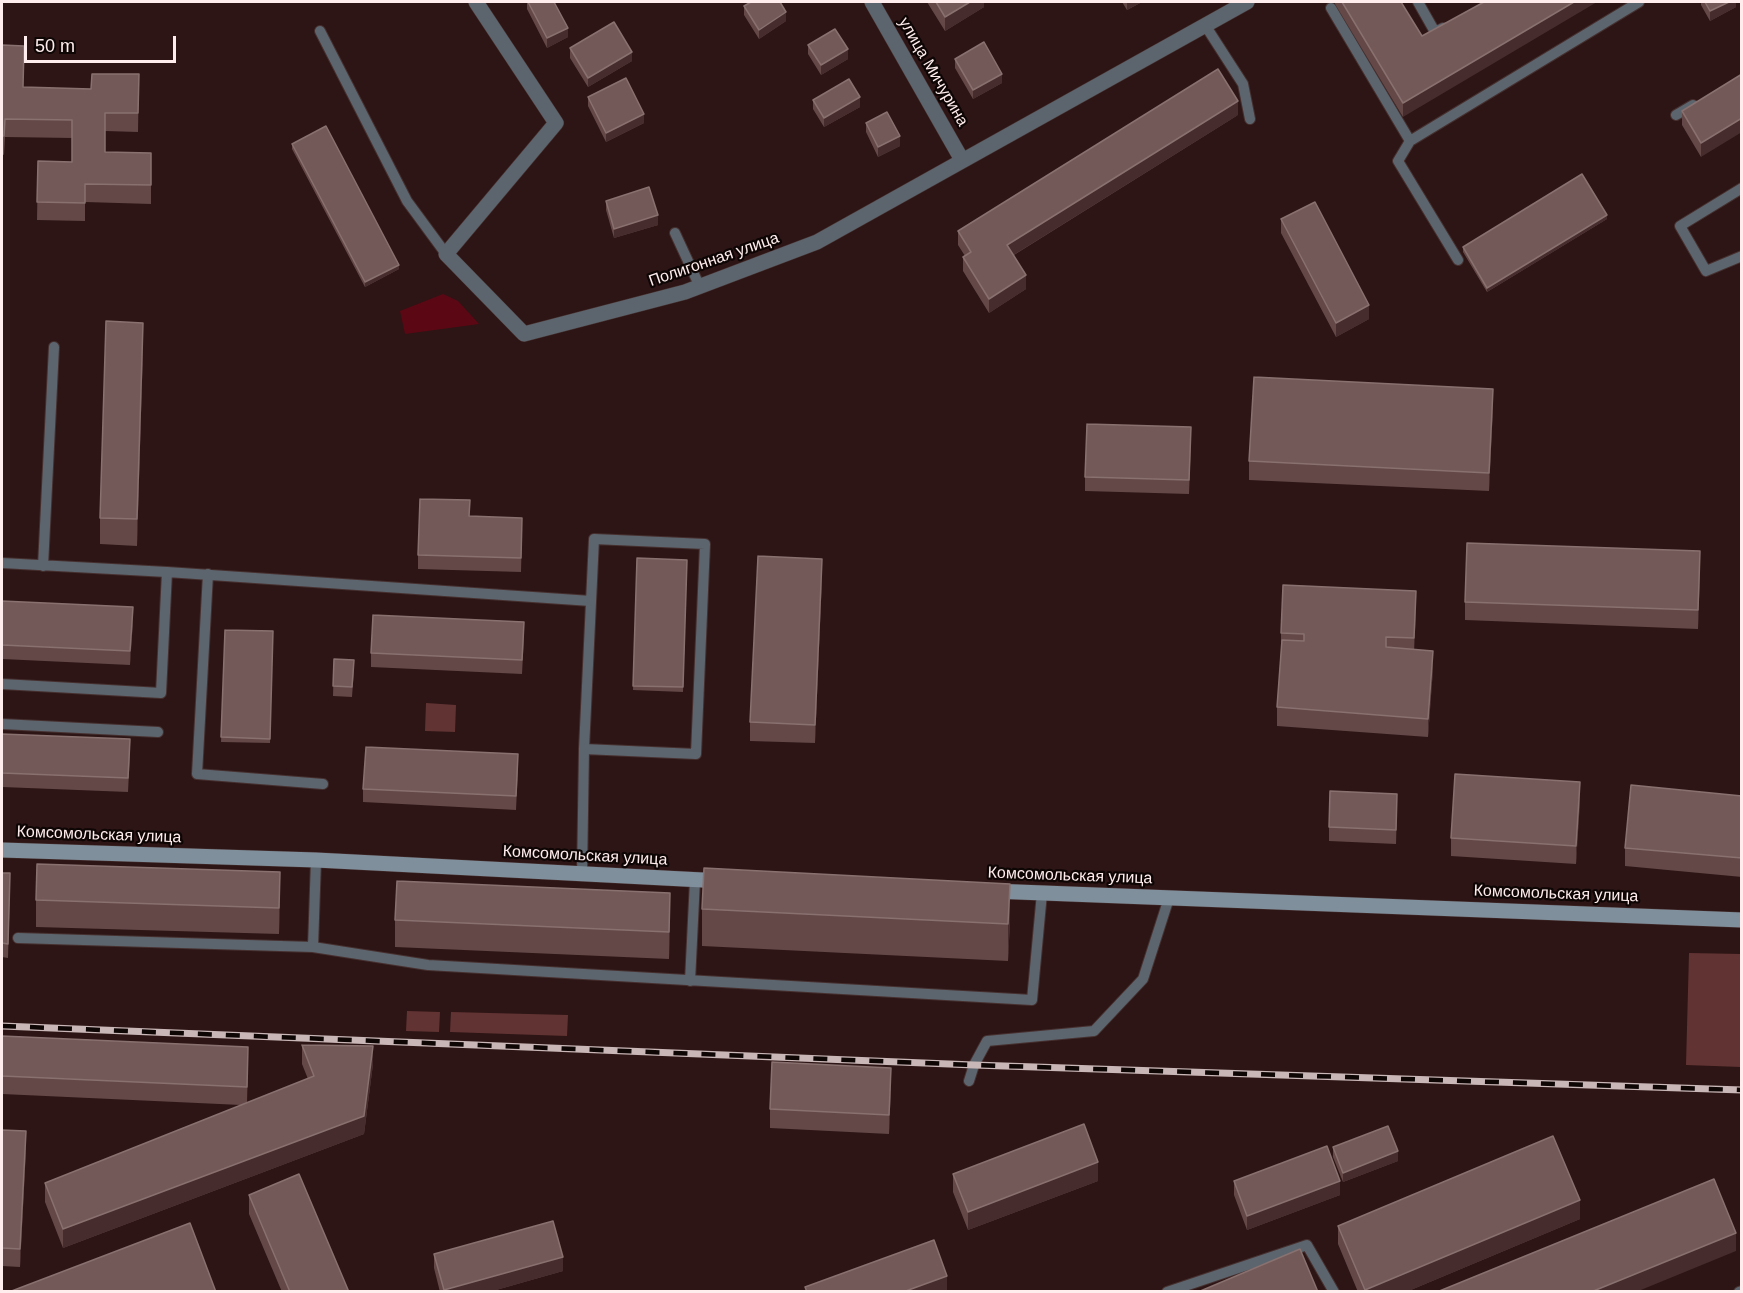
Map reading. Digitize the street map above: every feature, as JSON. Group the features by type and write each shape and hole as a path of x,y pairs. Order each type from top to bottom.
{"street":[{"path":"446,254 556,123 476,2"},
{"name":"улица Мичурина","path":"872,2 962,160"},
{"name":"Полигонная улица","path":"446,254 524,334 700,287 817,242 1205,25 1226,7 1247,2"},
{"name":"Комсомольская улица","path":"2,849 316,860 731,881"},
{"name":"Комсомольская улица","path":"982,891 1742,920"}],"lane":[{"path":"1418,2 1435,32 1453,22"},
{"path":"1458,260 1398,161 1410,141 1639,2"},
{"path":"1331,8 1410,141"},
{"path":"1205,25 1244,84 1250,119"},
{"path":"320,31 407,201 446,254"},
{"path":"1676,115 1704,98"},
{"path":"1742,188 1680,226 1706,271 1742,256"},
{"path":"675,233 700,287"},
{"path":"43,566 54,347"},
{"path":"582,875 584,749 594,539 705,544 696,754 584,749"},
{"path":"2,563 208,574 591,602"},
{"path":"2,684 161,693 167,572"},
{"path":"208,574 197,774 323,784"},
{"path":"2,724 158,732"},
{"path":"313,947 316,860"},
{"path":"690,981 695,880"},
{"path":"18,938 313,947 428,965 1032,1000 1042,893"},
{"path":"969,1081 974,1065 987,1041 1094,1031 1143,978 1169,898"},
{"path":"1167,1292 1308,1245 1334,1292"}],"shaded area":[{"path":"443,294 458,301 479,324 405,334 400,311"},
{"path":"426,703 456,705 455,732 425,731"},
{"path":"1689,953 1741,954 1741,1067 1686,1065"},
{"path":"407,1011 440,1012 439,1032 406,1031"},
{"path":"451,1012 568,1015 567,1036 450,1032"}],"building":[{"path":"528,2 554,2 568,28 547,38"},
{"path":"751,2 780,2 786,12 759,30 744,6"},
{"path":"936,2 970,2 945,17"},
{"path":"1342,2 1401,2 1422,36 1484,2 1574,2 1403,103"},
{"path":"1705,2 1729,2 1710,11"},
{"path":"614,22 632,52 588,78 570,48"},
{"path":"835,29 848,49 821,65 808,45"},
{"path":"984,42 1002,74 973,90 955,59"},
{"path":"2,45 24,46 23,87 91,89 92,74 139,74 138,113 105,113 105,152 151,153 151,185 85,184 85,203 37,202 38,161 72,162 72,120 5,119 4,136 2,136"},
{"path":"1218,69 1238,101 1007,245 1026,275 989,299 963,257 971,252 958,231"},
{"path":"1742,74 1742,118 1701,143 1682,111"},
{"path":"626,78 644,114 606,133 588,97"},
{"path":"849,79 860,97 824,118 813,100"},
{"path":"887,112 900,136 878,147 866,123"},
{"path":"326,126 399,265 365,282 292,144"},
{"path":"1582,174 1607,215 1487,288 1463,247"},
{"path":"649,187 658,215 614,229 606,201"},
{"path":"1315,202 1369,305 1336,323 1281,219"},
{"path":"106,321 143,323 137,519 100,518"},
{"path":"1254,377 1493,389 1489,473 1249,461"},
{"path":"1087,424 1191,427 1189,480 1085,477"},
{"path":"420,499 470,500 469,516 522,518 521,558 418,555"},
{"path":"1467,543 1700,551 1698,610 1465,602"},
{"path":"758,556 822,559 815,725 750,722"},
{"path":"637,558 687,560 683,687 633,686"},
{"path":"1283,585 1416,591 1414,638 1386,637 1386,647 1433,651 1428,719 1277,707 1282,640 1304,641 1304,634 1281,633"},
{"path":"2,601 133,607 130,651 2,645"},
{"path":"373,615 524,622 522,660 371,653"},
{"path":"225,630 273,631 270,739 221,737"},
{"path":"334,659 354,660 352,687 333,686"},
{"path":"2,734 130,739 128,778 2,773"},
{"path":"366,747 518,754 516,796 363,789"},
{"path":"1455,774 1580,782 1576,846 1451,838"},
{"path":"1631,785 1742,796 1742,858 1625,848"},
{"path":"1330,791 1397,794 1396,830 1329,827"},
{"path":"37,864 280,872 279,908 36,900"},
{"path":"704,868 1010,884 1008,924 702,909"},
{"path":"2,873 10,873 8,944 2,943"},
{"path":"397,881 670,893 669,932 395,920"},
{"path":"2,1036 248,1047 247,1087 2,1076"},
{"path":"302,1045 373,1046 364,1116 63,1229 45,1183 314,1076"},
{"path":"772,1062 891,1068 889,1115 770,1109"},
{"path":"1084,1124 1098,1162 968,1212 953,1174"},
{"path":"1388,1126 1398,1151 1343,1173 1333,1147"},
{"path":"2,1130 26,1131 20,1249 2,1248"},
{"path":"1553,1136 1580,1200 1365,1290 1338,1226"},
{"path":"1327,1146 1340,1181 1247,1216 1234,1181"},
{"path":"299,1174 349,1292 290,1292 249,1195"},
{"path":"1714,1179 1736,1233 1591,1292 1437,1292"},
{"path":"553,1221 563,1257 444,1290 434,1254"},
{"path":"190,1223 216,1292 9,1292"},
{"path":"934,1240 947,1276 903,1292 807,1292 805,1287"},
{"path":"1300,1249 1318,1292 1198,1292"}],"railway":[{"path":"2,1026 974,1065 1742,1090"}]}
